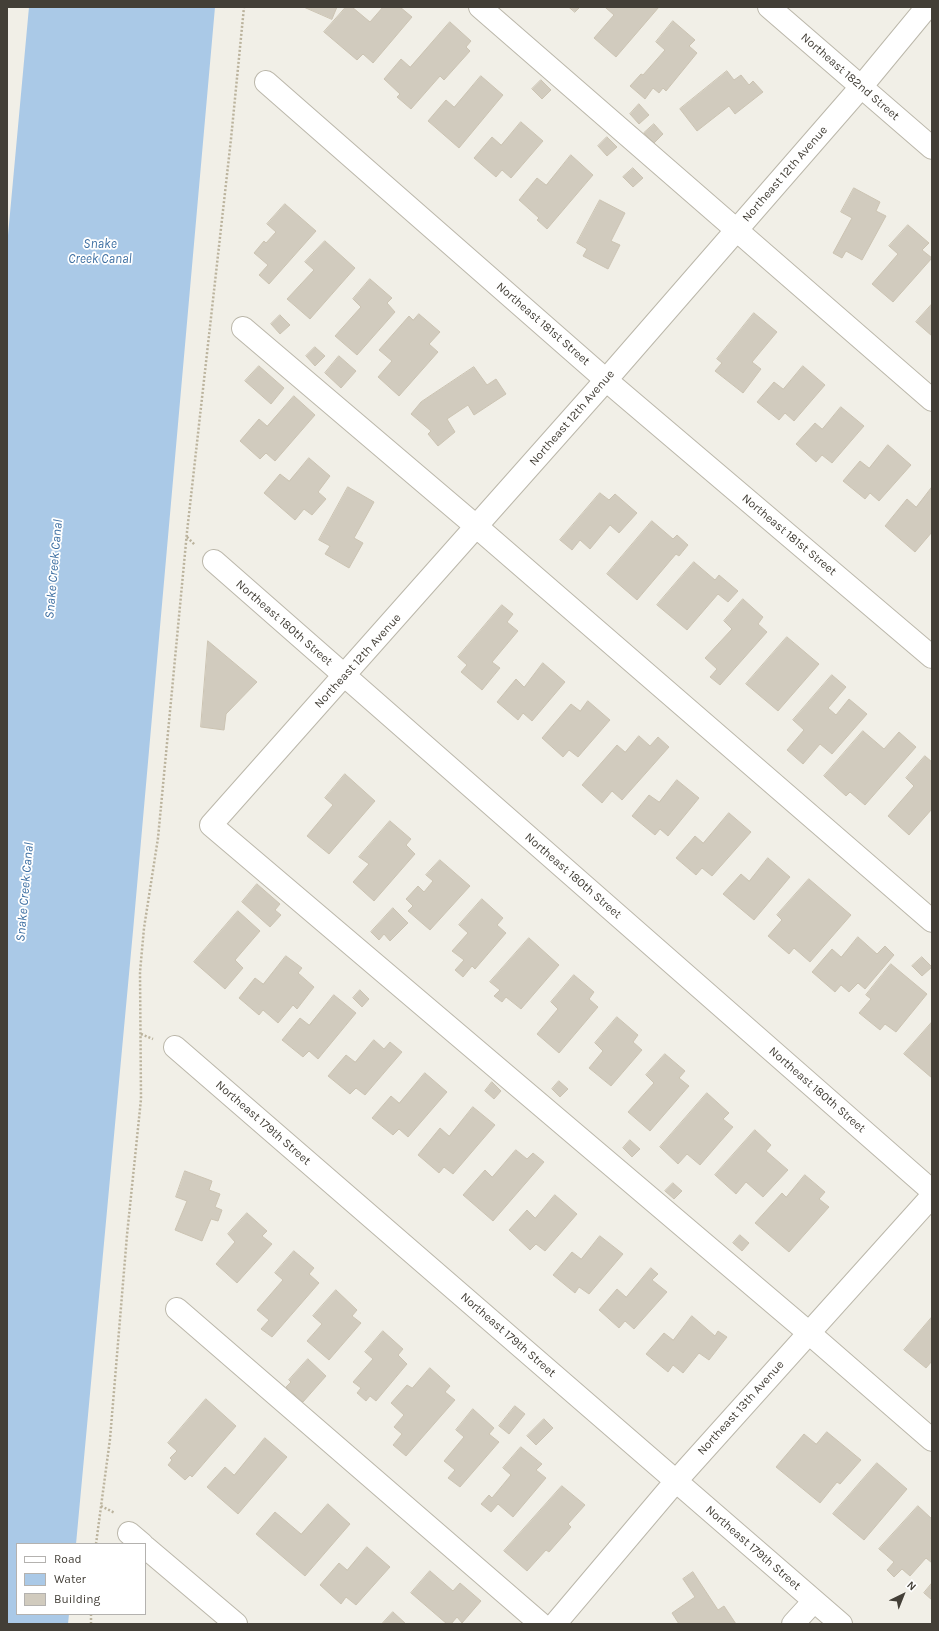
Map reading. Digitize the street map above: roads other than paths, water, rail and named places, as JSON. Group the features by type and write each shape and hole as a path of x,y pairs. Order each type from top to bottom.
{"street":[{"path":"480,7 932,400"},
{"name":"Northeast 182nd Street","path":"769,7 932,148"},
{"name":"Northeast 12th Avenue","path":"809,1333 212,825 606,380 861,87 927,7"},
{"name":"Northeast 181st Street","path":"266,82 606,380 932,657"},
{"path":"243,328 932,921"},
{"name":"Northeast 180th Street","path":"214,562 932,1191"},
{"name":"Northeast 179th Street","path":"174,1047 841,1624"},
{"name":"Northeast 13th Avenue","path":"555,1624 676,1481 932,1196"},
{"path":"177,1309 541,1624"},
{"path":"809,1333 932,1440"},
{"path":"146,1547 236,1624"},
{"path":"793,1624 814,1601"}],"water":[{"name":"Snake Creek Canal","path":"29,7 215,7 133,931 76,1543 16,1543 16,1615 69,1615 68,1624 7,1624 7,246"}]}
